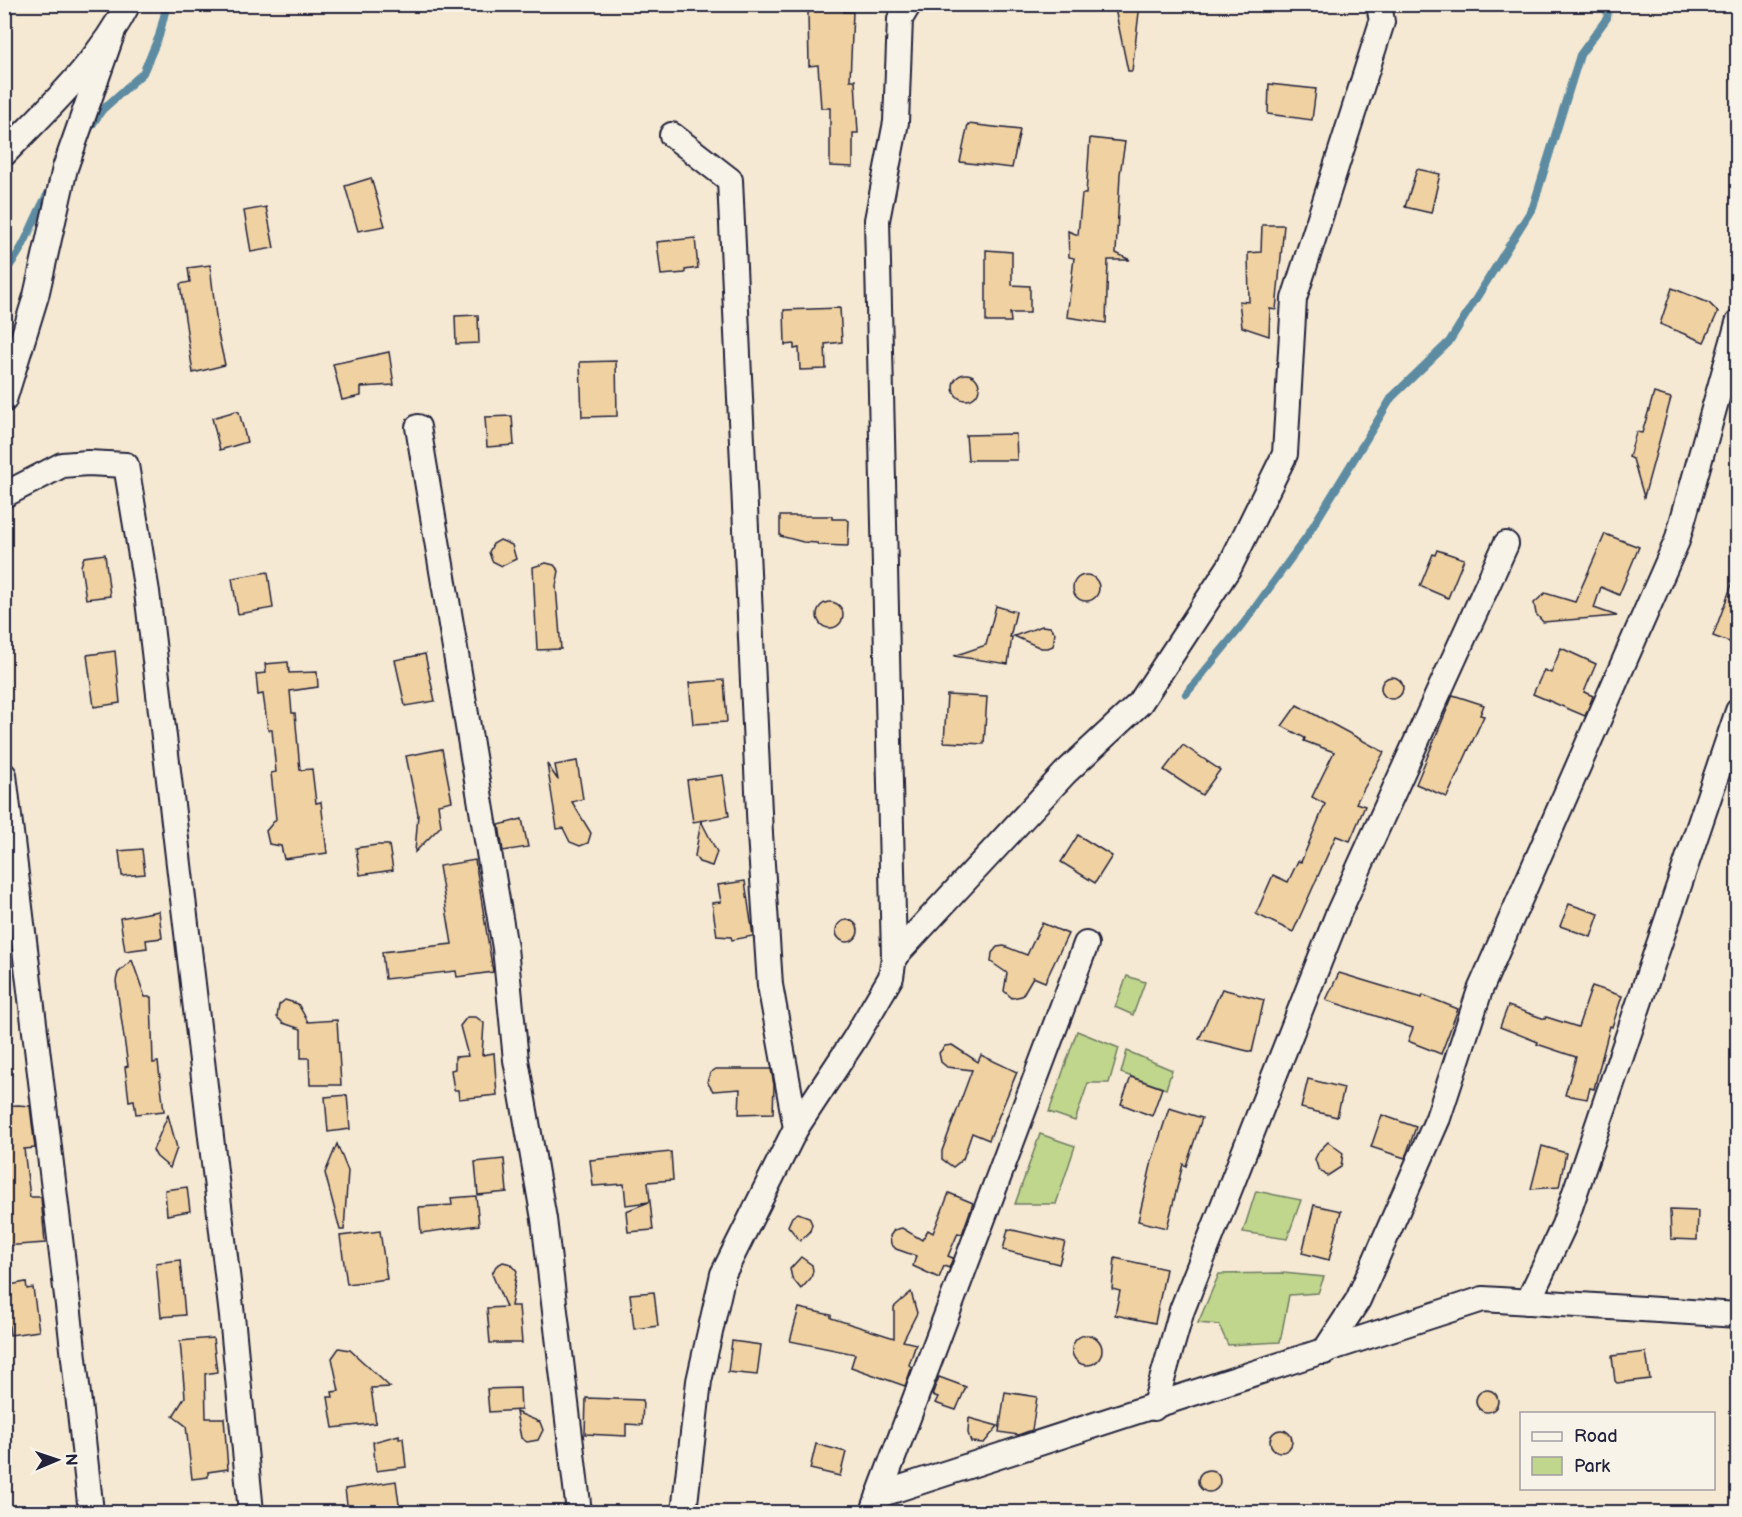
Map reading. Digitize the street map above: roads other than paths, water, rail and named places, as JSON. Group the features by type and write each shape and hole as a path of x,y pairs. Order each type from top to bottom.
{"street":[{"path":"4,400 36,296 65,168 112,34 128,4"},
{"path":"684,1512 699,1380 723,1274 796,1128 891,977 894,957 877,220 896,122 900,19 909,4"},
{"path":"894,957 1065,773 1140,703 1230,566 1285,454 1294,299 1382,22 1379,4"},
{"path":"4,154 81,73 112,34"},
{"path":"672,135 730,180 760,834 770,985 796,1128"},
{"path":"1323,1352 1358,1300 1438,1118 1480,990 1677,541 1737,323"},
{"path":"418,427 505,948 516,1060 544,1219 579,1512"},
{"path":"4,495 62,465 87,463 126,465 148,604 230,1305 251,1512"},
{"path":"1154,1408 1182,1310 1338,914 1506,544"},
{"path":"1528,1302 1564,1225 1737,711"},
{"path":"4,775 91,1512"},
{"path":"876,1504 1086,944"},
{"path":"876,1504 1154,1408 1213,1385 1323,1352 1483,1299 1737,1315"}],"waterway":[{"path":"88,131 102,110 143,73 159,36 167,4"},
{"path":"1186,694 1244,623 1307,536 1392,397 1449,342 1533,207 1580,55 1607,18 1609,4"},
{"path":"8,268 22,247 52,187"}]}
